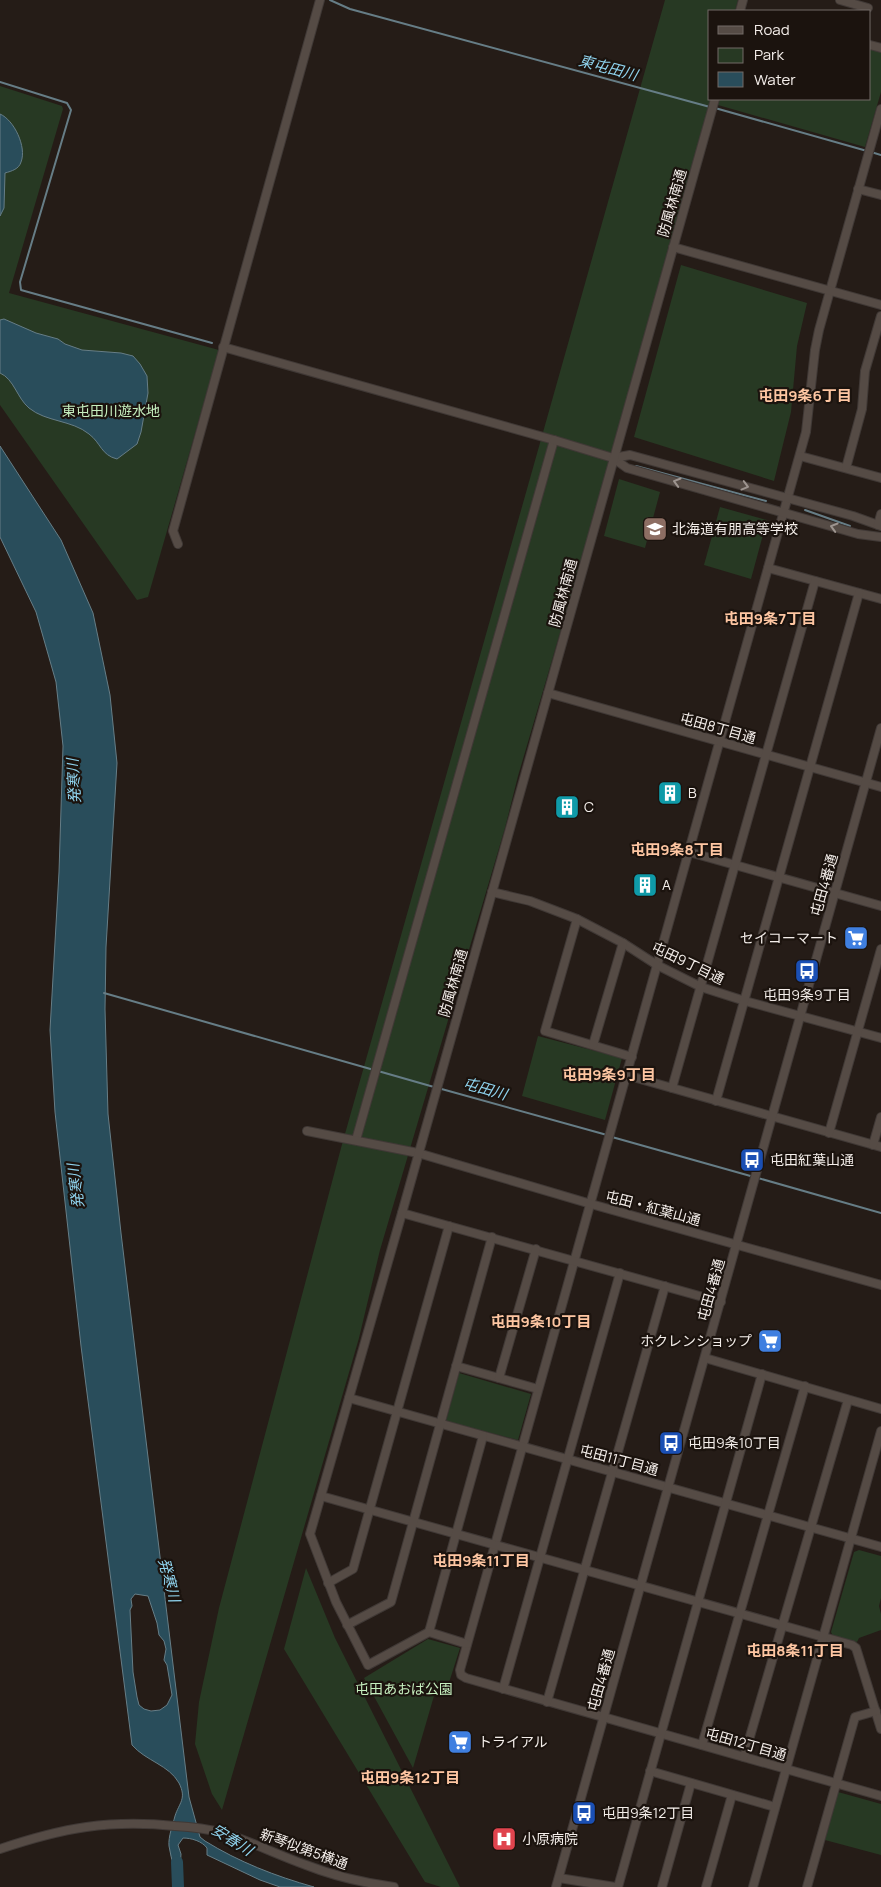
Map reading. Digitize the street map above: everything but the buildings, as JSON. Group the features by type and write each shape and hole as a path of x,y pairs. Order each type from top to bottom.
{"street":[{"path":"840,0 868,6"},
{"path":"178,544 172,531 319,1"},
{"name":"防風林南通","path":"418,1153 715,100"},
{"path":"418,1153 310,1534 336,1602 368,1665 429,1632 467,1644 800,456 811,403 814,350 881,109"},
{"path":"858,189 881,195"},
{"path":"673,247 881,305"},
{"path":"846,468 862,409 865,371 881,316"},
{"path":"223,347 554,440 613,458 627,468 858,534 881,538"},
{"path":"356,1140 554,440"},
{"path":"613,458 630,455 854,516 879,526 881,514"},
{"path":"800,456 881,478"},
{"path":"768,568 881,599"},
{"path":"672,1088 815,581"},
{"path":"716,1100 859,593"},
{"name":"屯田8丁目通","path":"548,693 881,787"},
{"name":"屯田4番通","path":"556,1887 881,728"},
{"path":"689,852 881,906"},
{"name":"屯田9丁目通","path":"492,892 530,901 577,918 623,943 657,965 701,987 881,1038"},
{"path":"577,918 545,1031 632,1057"},
{"path":"593,1045 623,943"},
{"path":"829,1133 881,949"},
{"path":"626,1076 877,1146 881,1117"},
{"name":"屯田・紅葉山通","path":"307,1130 418,1153 591,1204 881,1285"},
{"path":"402,1212 721,1302"},
{"path":"328,1583 353,1569 450,1226"},
{"path":"347,1625 391,1602 492,1237"},
{"path":"499,1378 536,1249"},
{"path":"503,1689 620,1273"},
{"path":"547,1702 665,1286"},
{"path":"705,1358 881,1409"},
{"path":"456,1366 538,1388"},
{"path":"559,1878 617,1887 762,1374"},
{"path":"702,1745 805,1386"},
{"name":"屯田11丁目通","path":"349,1398 881,1547"},
{"path":"744,1757 848,1400"},
{"path":"753,1887 851,1538 877,1458 881,1431"},
{"path":"429,1632 483,1436"},
{"path":"321,1496 852,1645 856,1648 881,1730"},
{"name":"屯田12丁目通","path":"467,1644 460,1670 461,1675 466,1678 881,1796"},
{"path":"807,1887 855,1717 876,1711"},
{"path":"650,1771 775,1807"},
{"path":"662,1887 691,1783"},
{"path":"706,1887 732,1795"},
{"name":"新琴似第5横通","path":"0,1849 74,1828 123,1823 151,1824 211,1830 335,1875 394,1887"}],"green space":[{"path":"665,0 738,0 735,10 708,10 708,100 711,100 617,439 518,776 505,828 380,1250 359,1338 222,1810 212,1794 195,1744 199,1702 219,1608 341,1148"},
{"path":"871,49 881,52 881,92 865,147 718,105 720,100 871,100"},
{"name":"東屯田川遊水地","path":"0,86 62,106 63,109 9,293 219,350 148,597 137,600 0,405"},
{"path":"681,265 807,303 797,346 791,412 774,481 634,437"},
{"path":"619,479 660,492 645,548 604,536"},
{"path":"720,507 767,520 751,579 704,565"},
{"path":"538,1036 622,1058 605,1120 522,1096"},
{"path":"459,1373 531,1394 518,1440 446,1421"},
{"path":"859,1550 881,1556 881,1598 879,1606 881,1630 859,1638 857,1642 833,1636 831,1632 854,1552"},
{"path":"306,1568 335,1638 460,1887 441,1887 425,1882 284,1649"},
{"name":"屯田あおば公園","path":"428,1639 460,1648 446,1692 436,1689 413,1768 364,1678"},
{"path":"838,1792 881,1804 881,1855 825,1840"}],"water":[{"path":"0,114 10,122 18,135 21,142 22,156 17,168 5,173 4,208 0,216"},
{"path":"4,319 82,350 121,353 133,356 147,376 148,393 137,444 117,459 104,452 93,437 82,429 43,416 29,408 9,380 0,373 0,320"},
{"path":"0,446 61,540 93,613 110,695 117,763 106,947 105,1009 108,1114 189,1797 200,1837 205,1841 258,1868 314,1887 280,1887 260,1880 207,1855 207,1848 199,1842 183,1838 178,1845 181,1854 179,1887 169,1842 175,1816 182,1801 181,1788 175,1777 132,1745 81,1346 55,1112 50,1030 59,872 63,746 56,682 36,612 0,537","holes":["135,1594 148,1596 159,1635 164,1641 166,1649 164,1660 167,1665 172,1695 167,1705 160,1710 151,1711 139,1705 137,1697 133,1672 130,1610 132,1606 131,1599"]}],"waterway":[{"name":"東屯田川","path":"330,0 350,9 710,107"},
{"path":"0,82 67,103 71,110 20,282 21,290 212,343"},
{"name":"東屯田川","path":"715,108 867,151"},
{"name":"東屯田川","path":"871,152 881,155"},
{"path":"636,466 766,501"},
{"path":"805,510 850,526"},
{"name":"屯田川","path":"104,993 374,1070"},
{"name":"屯田川","path":"378,1071 434,1087"},
{"name":"屯田川","path":"438,1088 607,1135"},
{"name":"屯田川","path":"612,1137 754,1177"},
{"name":"屯田川","path":"758,1178 881,1213"},
{"name":"発寒川","path":"177,1862 178,1887"}],"place":[{"name":"北海道有朋高等学校","path":"655,529"},
{"name":"B","path":"670,793"},
{"name":"C","path":"567,807"},
{"name":"A","path":"645,885"},
{"name":"セイコーマート","path":"856,938"},
{"name":"屯田9条9丁目","path":"807,971"},
{"name":"屯田紅葉山通","path":"752,1160"},
{"name":"ホクレンショップ","path":"770,1341"},
{"name":"屯田9条10丁目","path":"671,1443"},
{"name":"トライアル","path":"460,1742"},
{"name":"屯田9条12丁目","path":"584,1813"},
{"name":"小原病院","path":"504,1839"}],"district":[{"name":"屯田9条6丁目","path":"805,396"},
{"name":"屯田9条7丁目","path":"770,619"},
{"name":"屯田9条8丁目","path":"677,850"},
{"name":"屯田9条9丁目","path":"609,1075"},
{"name":"屯田9条10丁目","path":"541,1322"},
{"name":"屯田9条11丁目","path":"481,1561"},
{"name":"屯田8条11丁目","path":"795,1651"},
{"name":"屯田9条12丁目","path":"410,1778"}],"water label":[{"name":"安春川","path":"232,1840"}]}
